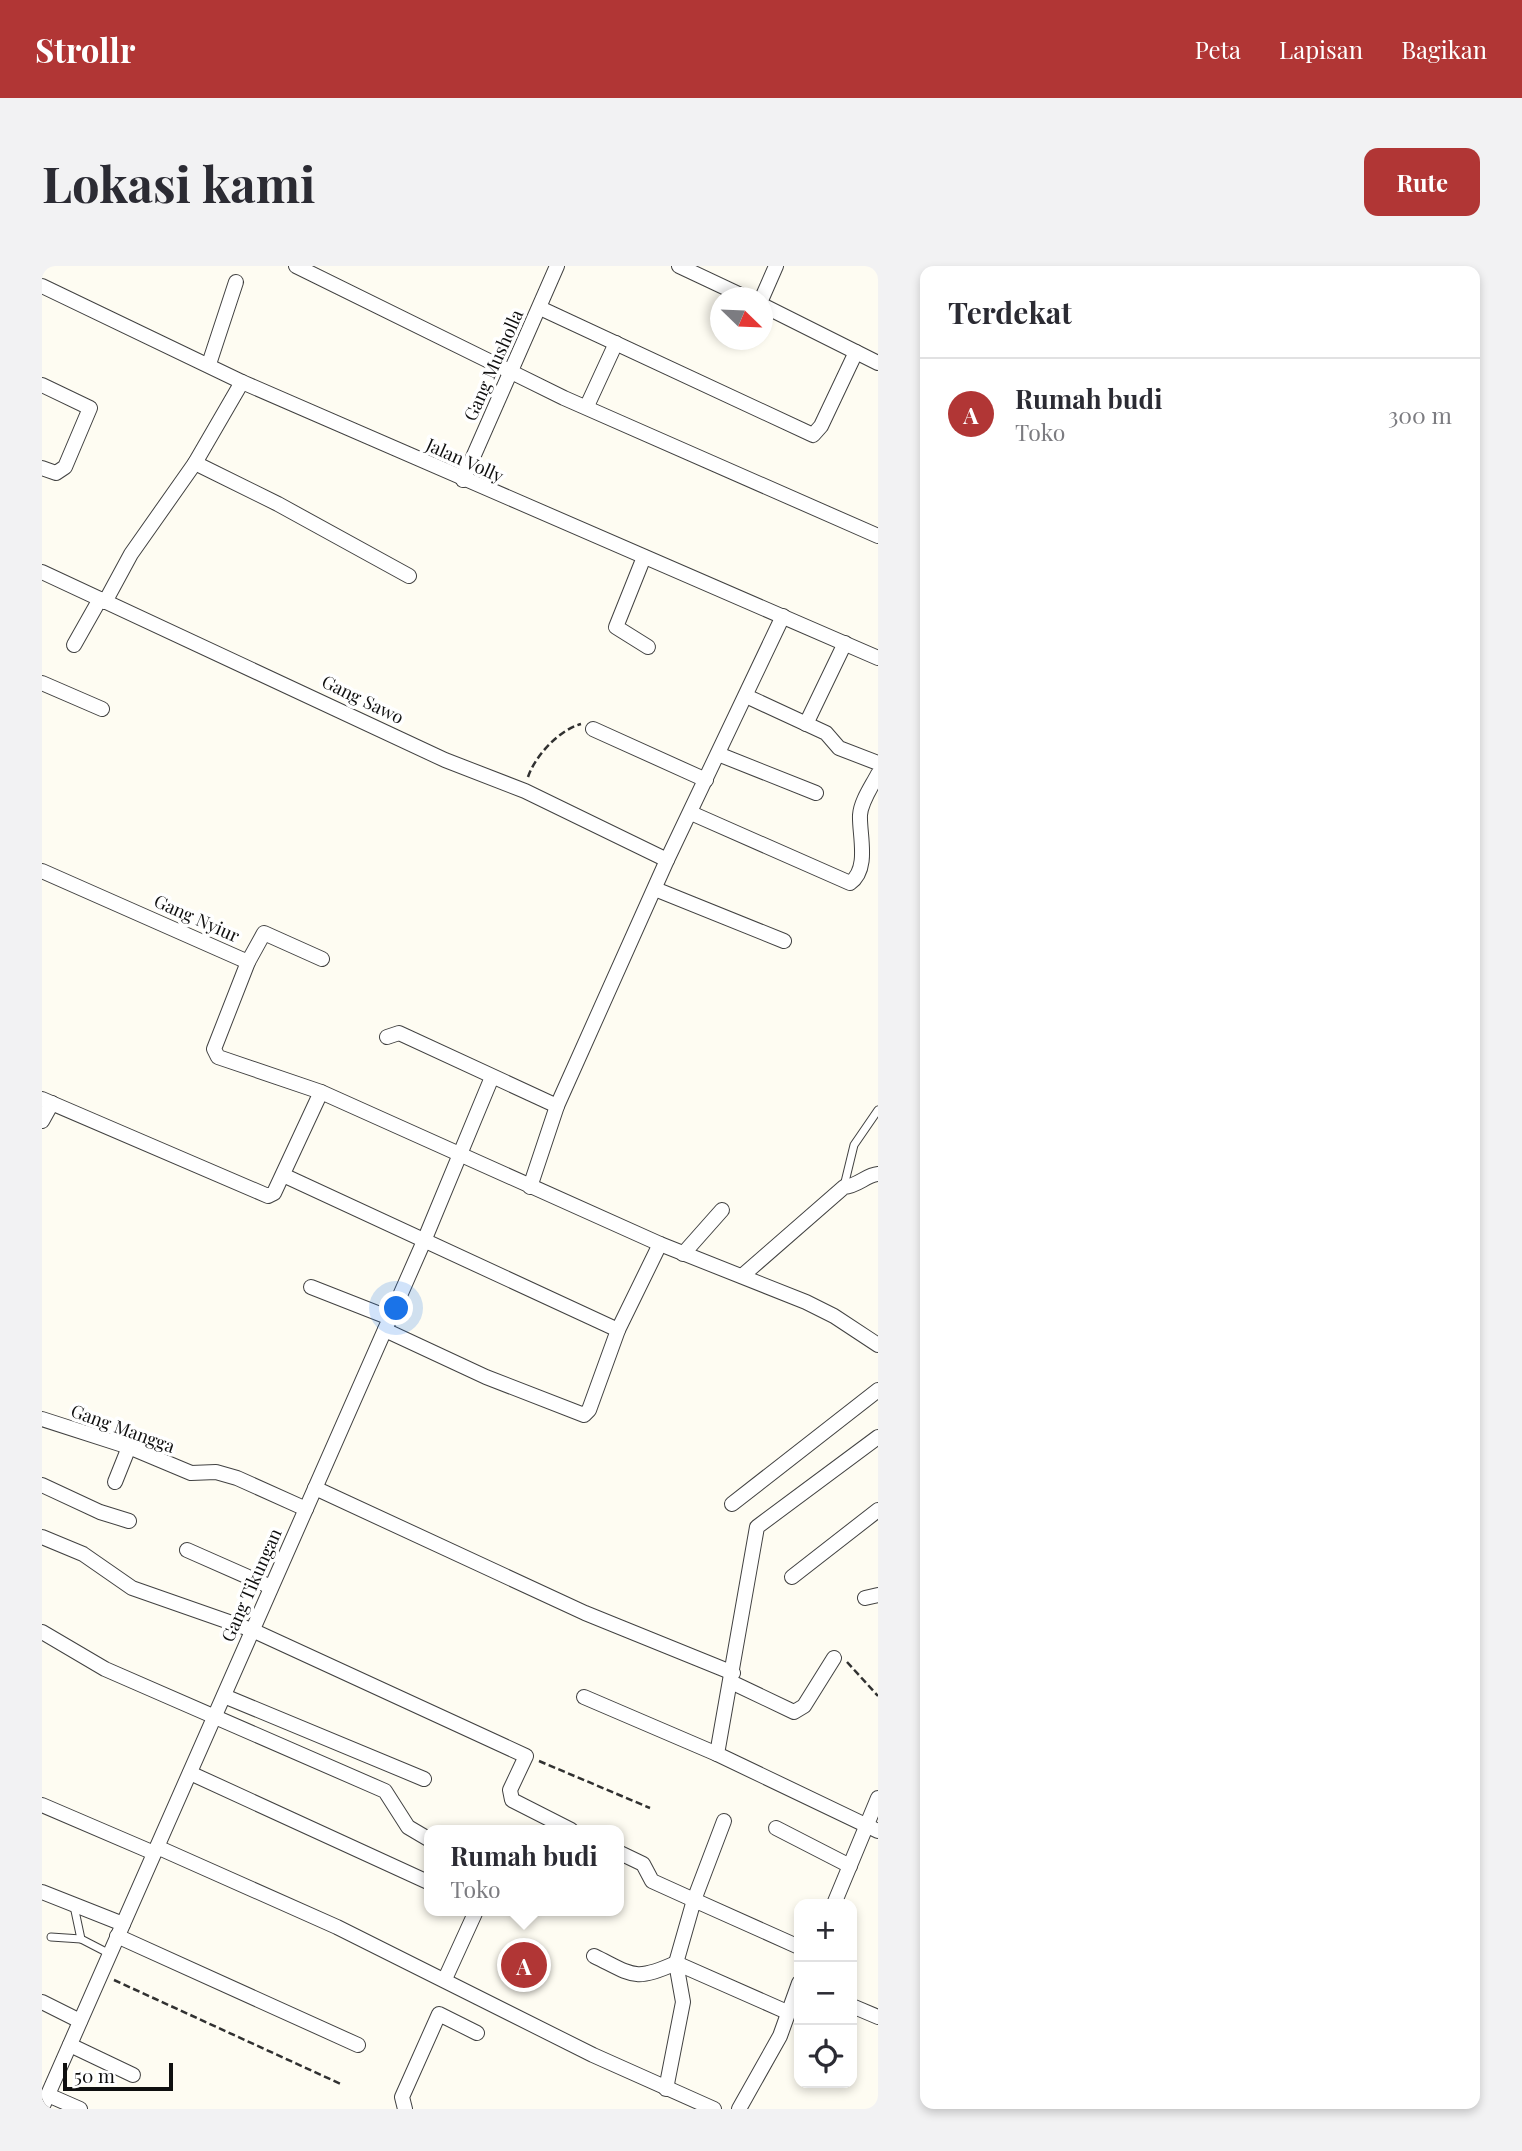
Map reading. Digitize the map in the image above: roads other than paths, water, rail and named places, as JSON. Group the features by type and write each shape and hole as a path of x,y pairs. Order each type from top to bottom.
{"street":[{"path":"296,266 564,398 878,537"},
{"name":"Gang Musholla","path":"463,480 556,266"},
{"path":"678,266 723,287"},
{"path":"767,287 776,266"},
{"path":"209,364 236,282"},
{"name":"Jalan Volly","path":"42,286 242,382 878,658"},
{"path":"540,308 813,435 821,426 856,352"},
{"path":"773,310 878,363"},
{"path":"587,406 615,343"},
{"path":"74,645 131,554 195,463 242,382"},
{"path":"42,385 89,406 65,467 56,473 42,468"},
{"path":"195,463 278,504 409,576"},
{"path":"644,557 615,627 648,647"},
{"name":"Gang Sawo","path":"42,572 445,760 525,791 667,860"},
{"path":"530,1187 557,1106 667,860 783,616"},
{"path":"806,724 845,643"},
{"path":"42,683 102,709"},
{"path":"746,696 829,734 832,743 839,748 878,763"},
{"path":"593,729 706,779"},
{"path":"718,754 816,793"},
{"path":"691,813 850,883 857,877 861,861 860,812 878,774"},
{"name":"Gang Nyiur","path":"42,871 248,962 264,933 322,959"},
{"path":"655,889 784,941"},
{"path":"248,962 215,1046 215,1054 321,1092 660,1244 834,1316 878,1345"},
{"path":"387,1037 399,1033 557,1106"},
{"name":"Gang Tikungan","path":"45,2101 424,1241 492,1077"},
{"path":"42,1121 47,1101 262,1195 274,1194 321,1092"},
{"path":"742,1276 844,1187 857,1186 869,1176 878,1174"},
{"path":"283,1175 618,1330"},
{"path":"683,1254 722,1210"},
{"path":"311,1287 486,1377 582,1415 589,1410 618,1330 660,1244"},
{"path":"732,1504 878,1390"},
{"name":"Gang Mangga","path":"42,1419 129,1447 191,1474 221,1473 306,1509"},
{"path":"717,1754 757,1527 878,1437"},
{"path":"115,1482 129,1447"},
{"path":"42,1485 100,1512 130,1521"},
{"path":"315,1488 585,1613 732,1677 794,1712 804,1706 834,1658"},
{"path":"792,1577 878,1510"},
{"path":"42,1537 83,1554 132,1588 252,1630 526,1756 510,1790 512,1800 561,1825"},
{"path":"187,1550 271,1587"},
{"path":"42,1632 105,1669 385,1791 408,1827 424,1837"},
{"path":"224,1696 425,1779"},
{"path":"584,1697 717,1754 872,1828"},
{"path":"190,1772 424,1881"},
{"path":"836,1899 850,1866 872,1828 878,1798"},
{"path":"42,1805 156,1850 445,1979 593,2055 714,2109"},
{"path":"666,2089 682,2002 676,1963 694,1900 724,1821"},
{"path":"776,1828 850,1866"},
{"path":"624,1855 643,1864 652,1881 794,1945"},
{"path":"42,1892 74,1904 120,1930 358,2045"},
{"path":"445,1979 474,1916"},
{"path":"594,1956 635,1976 651,1974 676,1963 787,2012"},
{"path":"739,2109 770,2057 794,1996"},
{"path":"42,2002 80,2021"},
{"path":"857,2008 878,2017"},
{"path":"405,2109 402,2097 439,2014 477,2034"},
{"path":"70,2045 132,2075"},
{"path":"45,2101 80,2109"}],"lane":[{"path":"844,1187 853,1145 878,1110"},
{"path":"74,1904 81,1939"},
{"path":"51,1937 81,1939 110,1954"}],"place":[{"name":"Rumah budi","path":"524,1965"}]}
